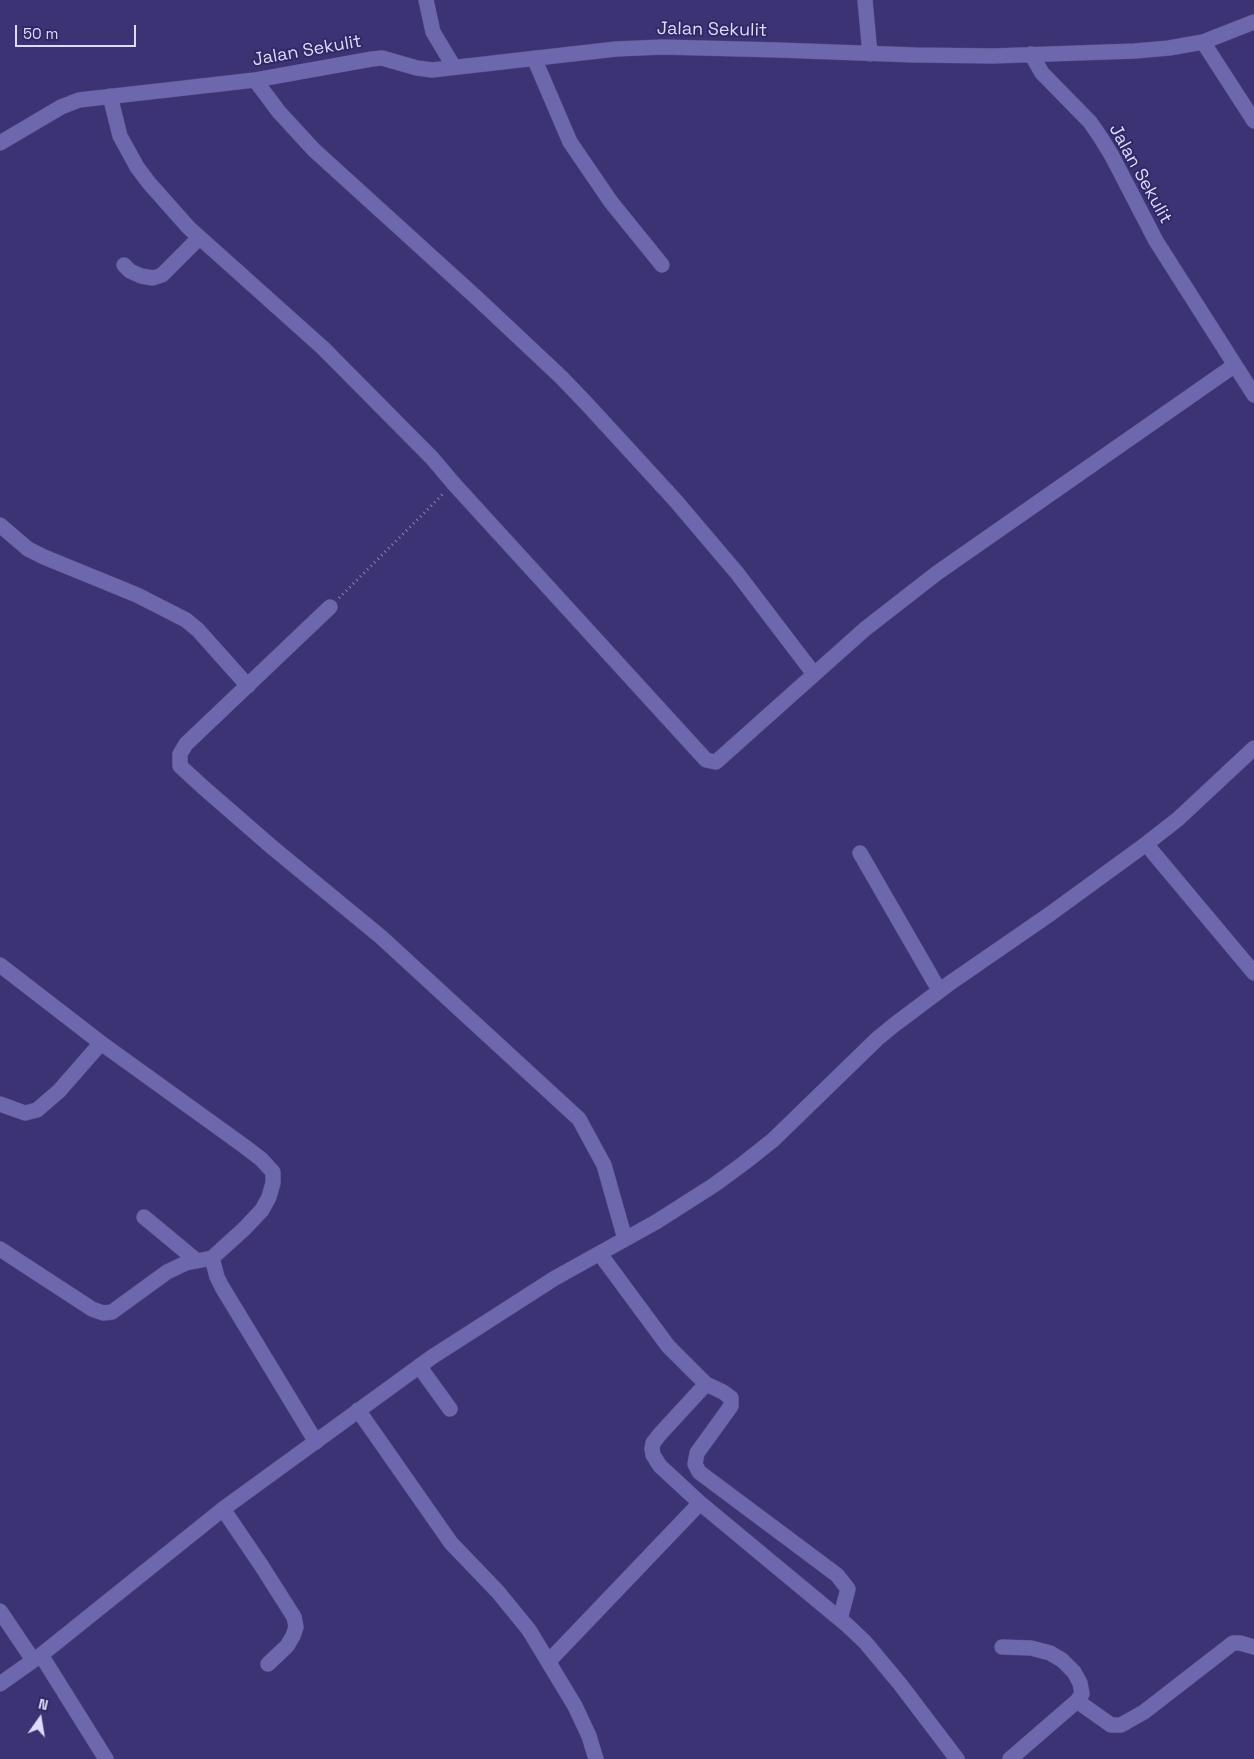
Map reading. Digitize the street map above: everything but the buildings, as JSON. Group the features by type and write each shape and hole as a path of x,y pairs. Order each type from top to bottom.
{"street":[{"path":"426,0 433,32 454,67"},
{"path":"865,0 870,54"},
{"path":"1031,54 1135,51 1169,48 1202,42 1254,22"},
{"path":"1202,42 1254,121"},
{"name":"Jalan Sekulit","path":"0,143 61,107 79,100 255,80 377,59 396,61 417,68 432,70 616,49 778,50 993,56 1031,54 1042,73 1090,122 1101,138 1156,241 1254,395"},
{"path":"534,58 570,142 612,202 662,265"},
{"path":"255,80 279,112 314,150 478,299 586,402 737,573 814,674"},
{"path":"110,96 120,136 137,167 149,183 199,238 323,348 432,458 706,760 716,762 880,617 957,558 1235,365"},
{"path":"124,265 130,271 141,276 153,278 162,275 199,238"},
{"path":"0,525 28,549 137,595 186,620 198,630 248,686"},
{"path":"330,607 186,744 180,754 180,766 252,830 381,937 579,1119 604,1165 625,1239"},
{"path":"0,1684 37,1657 223,1509 419,1366 555,1278 682,1207 744,1163 773,1140 877,1039 940,990 1089,887 1146,844 1184,814 1254,748"},
{"path":"1146,844 1254,973"},
{"path":"860,853 940,990"},
{"path":"0,965 100,1043 244,1146 273,1172 273,1183 269,1197 262,1210 244,1228 204,1259 167,1272 112,1312 103,1313 92,1309 0,1249"},
{"path":"0,1104 25,1113 37,1110 59,1091 100,1043"},
{"path":"144,1217 204,1259 316,1442"},
{"path":"600,1254 668,1346 706,1384 731,1398 730,1406 697,1453 695,1464 699,1472 838,1575 848,1589 840,1619"},
{"path":"419,1366 450,1408"},
{"path":"706,1384 653,1443 652,1456 660,1466 700,1503 865,1642 957,1759"},
{"path":"358,1410 450,1543 498,1592 529,1630 575,1706 589,1736 596,1759"},
{"path":"549,1662 700,1503"},
{"path":"223,1509 294,1617 296,1627 293,1636 287,1646 268,1664"},
{"path":"0,1611 37,1657 106,1759"},
{"path":"1077,1701 1112,1725 1121,1726 1144,1712 1233,1642 1240,1642 1254,1647"},
{"path":"1002,1647 1031,1648 1050,1653 1062,1660 1074,1672 1080,1683 1082,1694 1077,1701 1010,1759"}],"path":[{"path":"330,607 454,484"}]}
